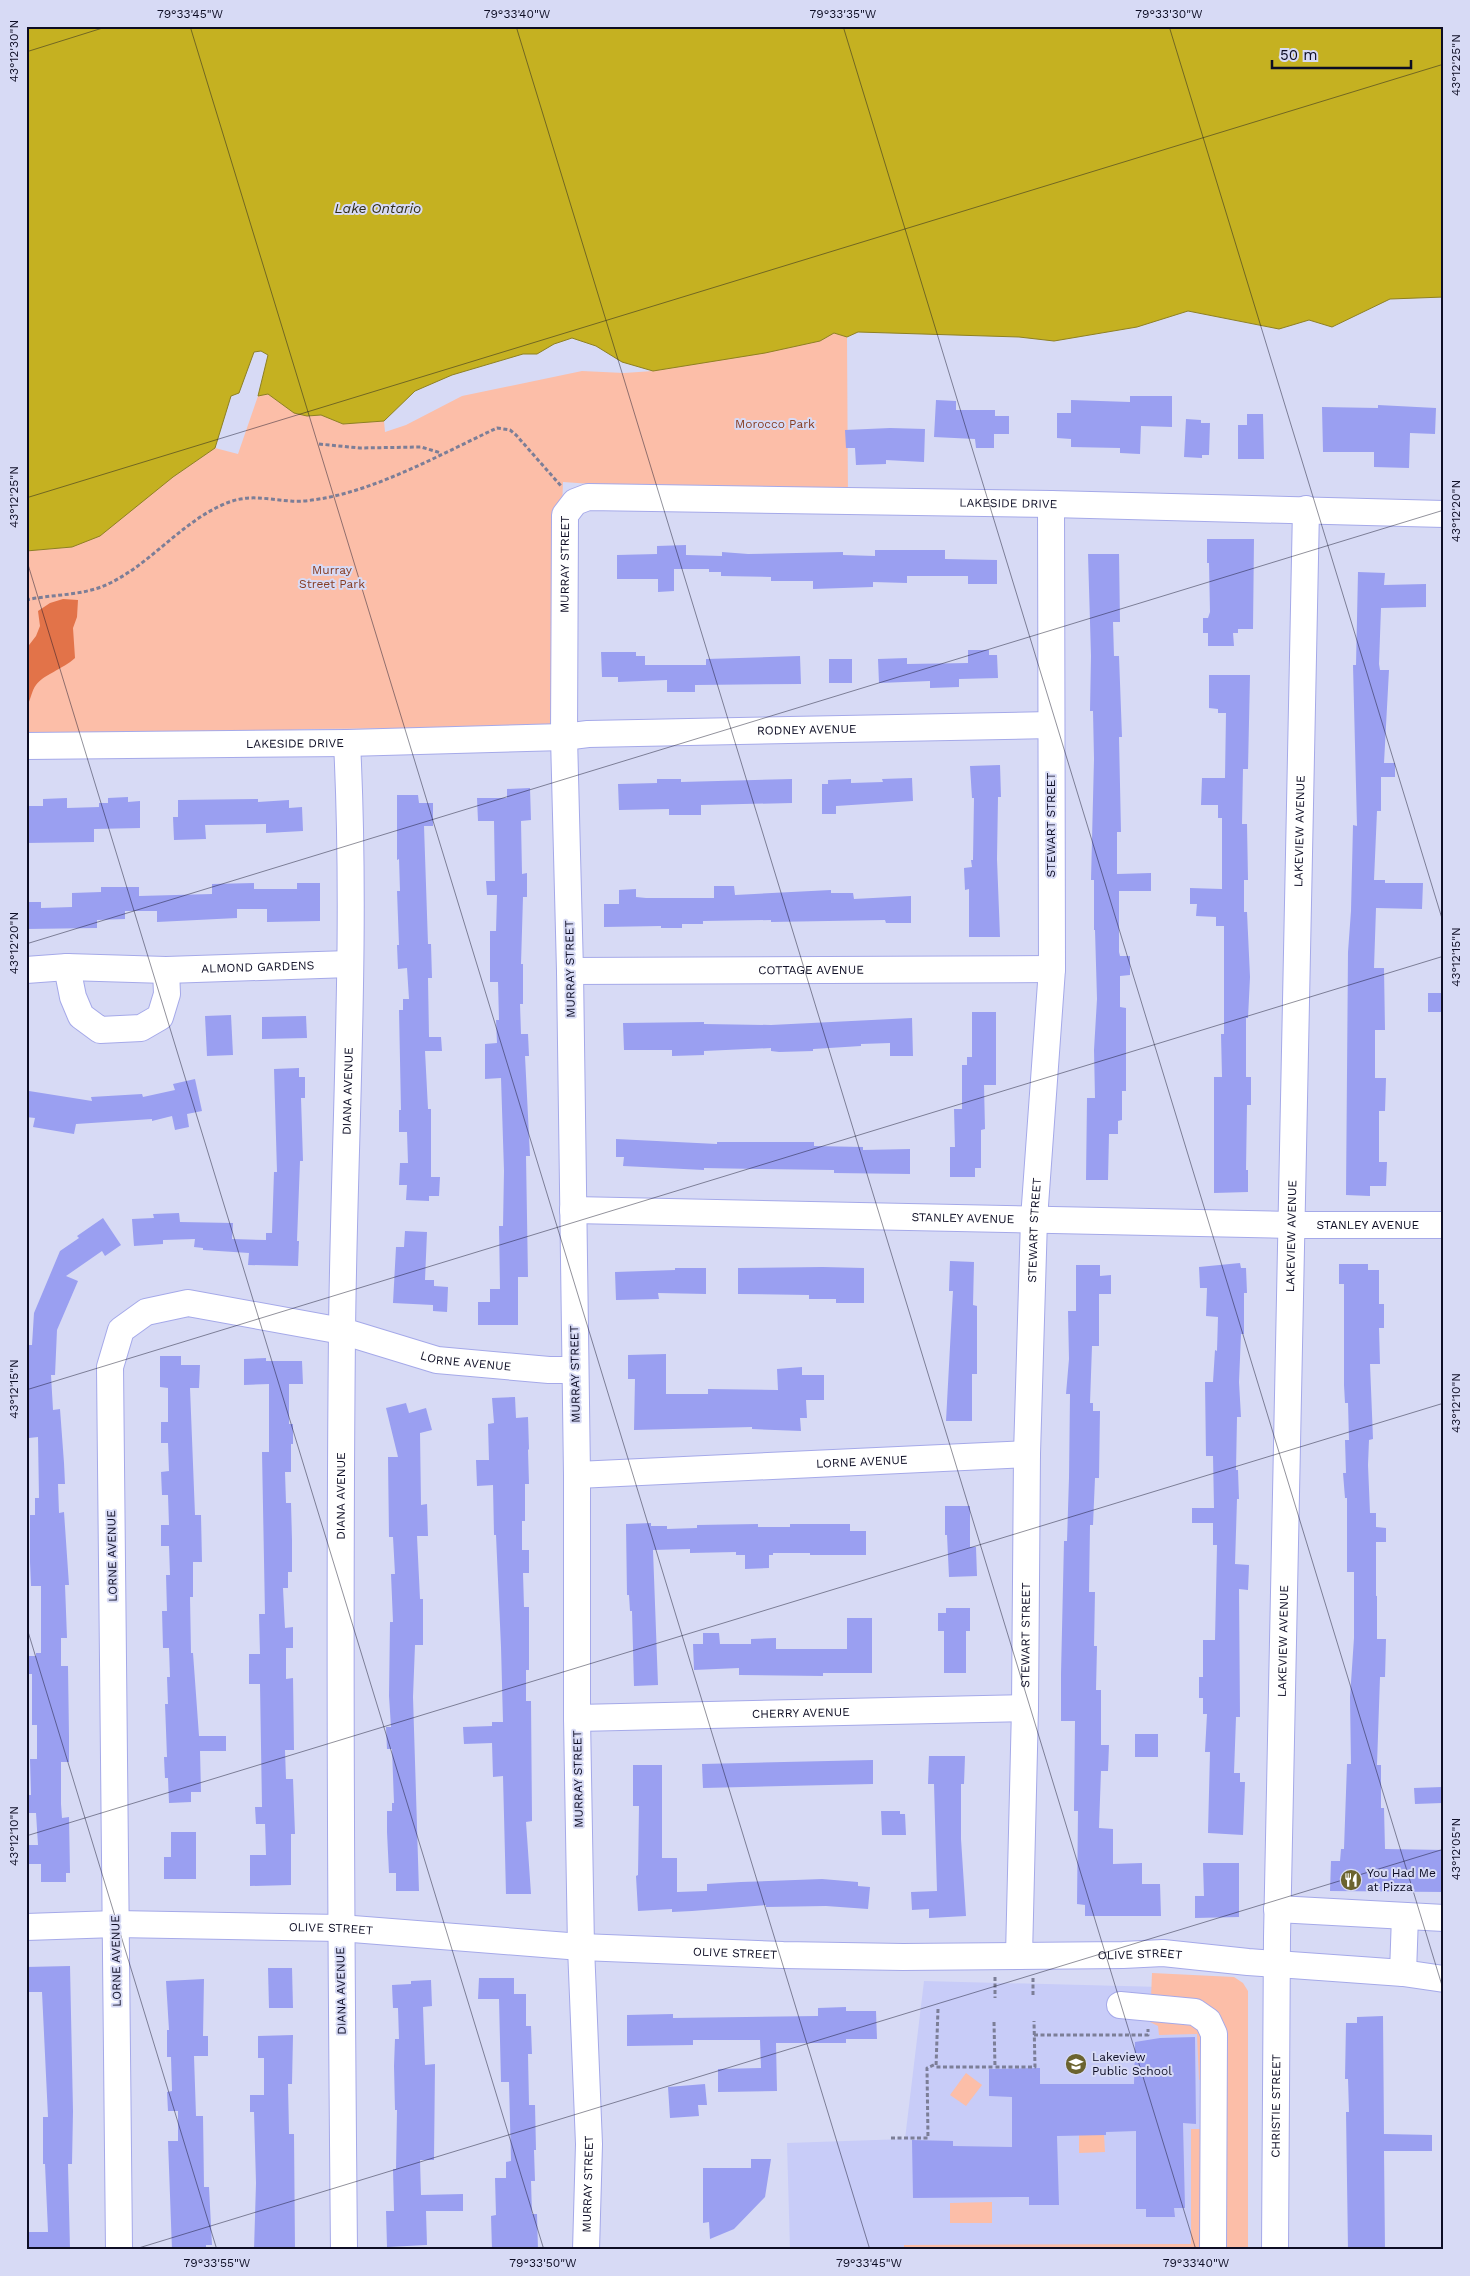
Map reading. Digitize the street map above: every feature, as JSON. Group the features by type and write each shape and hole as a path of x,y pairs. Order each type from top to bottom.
{"street":[{"name":"LAKESIDE DRIVE","path":"575,502 588,498 1050,504 1444,514"},
{"name":"MURRAY STREET","path":"575,502 565,515 564,737 570,970 581,1947 589,2144 586,2250"},
{"name":"STEWART STREET","path":"1026,1964 1025,1708 1027,1454 1034,1219 1052,969 1050,504"},
{"name":"LAKEVIEW AVENUE","path":"1277,1964 1306,509"},
{"name":"RODNEY AVENUE","path":"564,737 588,734 1051,725"},
{"name":"LAKESIDE DRIVE","path":"26,746 347,743 564,737"},
{"name":"DIANA AVENUE","path":"344,2250 340,1928 342,1331 350,964 347,743"},
{"name":"ALMOND GARDENS","path":"26,970 67,967 166,970 350,964"},
{"path":"67,967 73,997 81,1016 100,1030 142,1028 160,1017 166,994 166,970"},
{"name":"COTTAGE AVENUE","path":"570,970 1052,969"},
{"name":"STANLEY AVENUE","path":"573,1210 1291,1225 1444,1226"},
{"name":"LORNE AVENUE","path":"119,2250 110,1367 121,1330 146,1312 188,1303 342,1331 437,1360 549,1370 574,1370"},
{"name":"LORNE AVENUE","path":"577,1475 1027,1454"},
{"name":"CHERRY AVENUE","path":"577,1718 1025,1708"},
{"path":"1277,1909 1444,1918"},
{"path":"1403,1973 1405,1916"},
{"name":"OLIVE STREET","path":"26,1927 116,1924 340,1928 581,1947 1026,1964 1163,1953 1403,1973 1444,1979"},
{"name":"CHRISTIE STREET","path":"1275,2250 1277,1964"},
{"path":"1120,2006 1196,2012 1208,2021 1214,2034 1213,2250"}],"path":[{"path":"26,600 93,590 109,584 130,571 183,530 219,506 232,501 255,496 293,501 325,498 358,489 442,454 497,428 510,430 575,502"},
{"path":"320,444 360,448 421,447 442,454"},
{"path":"1026,1964 1034,1996"},
{"path":"995,1971 995,1998"},
{"path":"938,2009 936,2067 1035,2067 1034,2022"},
{"path":"994,2022 995,2067"},
{"path":"892,2138 928,2138 927,2068 936,2064"}],"shaded area":[{"path":"63,599 78,600 77,617 73,628 75,658 39,681 33,689 28,704 26,703 26,649 36,636 40,626 38,611 50,603"},
{"name":"Lakeview Public School","path":"924,1981 1240,1989 1232,2250 790,2250 787,2143 905,2139"}],"green space":[{"name":"Murray Street Park","path":"834,333 847,337 848,502 563,482 554,727 309,729 26,743 26,551 72,547 215,448 238,454 258,396 268,394 294,413 307,416 321,415 343,424 384,421 385,432 406,425 462,396 582,371 624,373 653,371 820,341"},
{"path":"1152,1973 1234,1977 1243,1983 1248,1991 1248,2250 904,2250 904,2245 1191,2244 1191,2129 1202,2129 1202,2079 1199,2080 1197,2034 1159,2035 1158,2026 1150,2022"},
{"path":"966,2073 982,2085 966,2106 950,2095"},
{"path":"1079,2135 1104,2135 1105,2152 1079,2153"},
{"path":"992,2202 992,2223 950,2223 950,2203"}],"water":[{"name":"Lake Ontario","path":"26,26 1444,26 1444,297 1390,299 1332,327 1309,320 1279,329 1188,311 1137,327 1054,341 1019,337 858,332 847,337 834,333 820,341 765,353 653,371 622,362 596,346 572,338 554,344 537,354 523,354 452,375 415,391 384,421 343,424 321,415 307,416 294,413 268,394 258,396 268,355 261,351 254,352 239,393 231,396 215,448 173,477 100,536 72,547 26,551"}],"building":[{"path":"1130,396 1172,396 1172,427 1141,426 1140,454 1120,453 1120,448 1071,447 1071,439 1057,438 1057,413 1071,413 1071,400 1130,402"},
{"path":"936,400 956,401 956,410 995,410 995,416 1009,416 1009,434 994,434 994,448 976,448 975,439 934,437"},
{"path":"1378,405 1436,408 1435,434 1410,433 1409,468 1374,467 1374,452 1323,452 1322,407 1378,408"},
{"path":"1247,414 1263,414 1264,459 1238,459 1238,425 1247,425"},
{"path":"1186,419 1210,423 1209,455 1202,455 1202,458 1184,457"},
{"path":"925,429 924,462 886,460 886,464 856,465 855,448 846,448 845,430"},
{"path":"1207,539 1254,539 1253,629 1238,629 1238,633 1233,633 1234,646 1208,646 1208,633 1203,633 1203,618 1208,618 1210,612"},
{"path":"686,545 686,555 722,556 722,552 748,554 843,552 843,555 875,556 875,550 945,550 945,559 997,560 997,584 968,584 968,576 907,576 907,583 873,582 873,587 813,589 813,581 771,581 771,577 721,576 721,572 709,572 709,569 674,569 674,591 658,592 658,579 617,579 617,555 657,554 657,546"},
{"path":"1088,554 1119,554 1120,622 1113,622 1114,656 1119,656 1122,737 1119,737 1121,832 1117,832 1117,874 1151,873 1151,891 1119,891 1119,952 1120,956 1130,956 1130,975 1120,976 1120,1007 1126,1008 1126,1091 1122,1091 1122,1120 1118,1121 1118,1134 1109,1134 1108,1180 1086,1180 1087,1098 1095,1098 1094,1050 1097,999 1094,880 1091,880 1094,759 1093,711 1090,711 1091,656"},
{"path":"1358,572 1385,573 1384,585 1426,584 1426,607 1381,608 1379,664 1380,670 1389,670 1384,763 1395,763 1395,777 1381,777 1381,811 1377,811 1374,880 1385,880 1385,883 1423,883 1422,909 1376,908 1374,968 1384,968 1385,1030 1375,1030 1375,1078 1386,1078 1385,1111 1379,1111 1379,1162 1387,1162 1386,1186 1370,1186 1370,1196 1346,1195 1348,952 1353,825 1357,826 1353,665 1356,665"},
{"path":"968,650 989,650 989,655 997,655 998,678 959,679 959,687 930,688 930,681 879,683 878,659 907,658 907,664 968,663"},
{"path":"601,652 636,652 636,656 645,656 645,665 706,665 706,659 800,656 801,684 695,685 695,692 667,692 667,680 618,682 618,677 602,677"},
{"path":"829,659 852,659 852,683 829,683"},
{"path":"1209,675 1250,675 1248,769 1243,769 1242,824 1247,824 1248,880 1244,880 1244,912 1247,912 1250,977 1248,1018 1246,1018 1246,1077 1251,1077 1251,1105 1247,1105 1246,1170 1248,1170 1248,1192 1214,1193 1214,1077 1222,1077 1221,1034 1224,1034 1224,926 1216,926 1216,917 1196,916 1197,904 1190,904 1190,888 1222,889 1222,818 1218,818 1218,805 1201,805 1202,778 1225,778 1226,713 1218,713 1218,709 1209,708"},
{"path":"1000,765 1001,797 998,797 997,859 1000,937 969,937 969,889 965,890 964,868 972,867 971,860 973,860 974,798 972,798 970,766"},
{"path":"912,778 913,801 836,806 836,814 822,814 822,784 828,784 828,780 851,779 851,783 883,782 882,779"},
{"path":"657,779 681,779 681,782 792,779 792,803 701,805 701,815 669,815 669,809 619,810 618,784 657,783"},
{"path":"530,788 531,820 521,821 522,874 527,873 527,897 523,897 521,964 523,964 523,1004 520,1004 521,1034 528,1034 529,1056 525,1056 530,1156 526,1156 528,1277 518,1277 518,1325 478,1325 478,1302 490,1302 490,1289 500,1289 499,1226 503,1226 504,1171 501,1078 485,1079 485,1044 497,1043 496,1020 499,1020 498,982 490,982 490,931 496,931 497,895 487,895 486,881 495,881 494,821 478,821 477,798 507,798 507,789"},
{"path":"397,795 418,795 419,803 433,803 433,826 424,826 428,944 431,944 432,978 428,978 429,1037 441,1037 442,1051 425,1051 428,1109 431,1109 431,1177 440,1177 439,1196 429,1196 429,1201 406,1200 407,1185 399,1185 400,1163 408,1163 407,1132 399,1132 399,1110 401,1110 399,1010 403,1010 403,999 409,999 407,968 398,969 397,891 400,891 399,859 397,860"},
{"path":"128,797 128,802 140,801 140,828 94,829 94,842 26,843 26,806 43,806 43,799 67,798 67,808 99,807 99,803 108,803 108,798"},
{"path":"258,799 258,802 289,800 289,808 302,807 303,831 266,833 266,824 205,825 206,839 174,840 173,817 178,817 178,800"},
{"path":"254,883 254,889 297,889 297,883 320,883 320,921 267,922 267,909 237,909 237,918 157,922 157,911 125,911 125,919 97,920 97,928 26,929 26,902 41,902 41,908 72,907 72,893 101,892 101,887 139,887 139,896 212,894 212,884"},
{"path":"714,886 734,886 735,895 831,890 831,893 853,893 854,899 911,896 911,923 886,923 885,920 771,922 771,920 703,921 703,924 682,924 682,928 661,928 661,926 604,927 604,904 619,904 619,890 636,889 636,897 646,898 714,898"},
{"path":"1428,993 1444,993 1444,1012 1428,1012"},
{"path":"972,1012 996,1012 996,1085 984,1085 985,1129 981,1130 981,1168 975,1168 975,1177 950,1177 950,1147 955,1147 954,1109 962,1109 962,1065 967,1065 967,1057 972,1057"},
{"path":"231,1015 233,1055 207,1056 205,1016"},
{"path":"306,1016 307,1038 262,1039 262,1017"},
{"path":"912,1018 913,1056 890,1056 890,1043 861,1044 861,1046 813,1049 813,1051 779,1052 771,1051 771,1048 704,1051 704,1055 672,1056 672,1050 624,1050 623,1023 704,1022 704,1024 771,1025"},
{"path":"299,1068 299,1077 305,1077 305,1098 301,1098 303,1161 300,1161 298,1266 248,1265 249,1253 203,1250 203,1248 194,1247 195,1239 163,1240 163,1244 134,1246 132,1219 154,1218 153,1214 179,1213 180,1222 233,1223 232,1239 266,1240 266,1233 272,1233 274,1172 277,1172 274,1069"},
{"path":"195,1079 202,1111 187,1114 189,1127 175,1130 172,1116 152,1121 152,1119 76,1124 74,1134 33,1127 35,1118 26,1117 29,1091 92,1101 91,1097 142,1094 143,1097 175,1090 173,1084"},
{"path":"616,1139 717,1144 717,1142 814,1142 814,1146 863,1147 863,1150 910,1149 910,1174 834,1173 834,1170 704,1168 704,1170 623,1166 624,1157 616,1157"},
{"path":"103,1218 121,1245 105,1256 102,1251 66,1276 78,1281 57,1330 55,1375 51,1375 53,1410 60,1409 65,1484 58,1484 59,1513 64,1512 69,1585 65,1585 67,1638 61,1638 61,1666 68,1666 69,1762 61,1762 61,1804 62,1818 69,1817 70,1873 66,1873 66,1882 41,1882 41,1864 29,1864 29,1845 38,1845 36,1813 26,1813 26,1795 31,1795 30,1759 37,1759 37,1725 32,1725 32,1674 29,1674 28,1656 36,1656 36,1653 41,1653 41,1586 31,1586 30,1515 35,1515 35,1498 39,1498 38,1437 29,1438 26,1345 32,1345 34,1313 60,1251 79,1238 77,1236"},
{"path":"405,1231 427,1232 425,1280 434,1280 434,1286 448,1287 447,1312 433,1311 433,1305 393,1303 396,1247 404,1247"},
{"path":"950,1261 974,1262 973,1305 977,1306 977,1374 972,1374 972,1421 946,1421 953,1291 949,1291"},
{"path":"1240,1263 1241,1268 1246,1268 1247,1293 1244,1293 1244,1334 1241,1334 1239,1382 1241,1417 1237,1417 1236,1470 1238,1470 1239,1499 1237,1499 1235,1564 1249,1565 1248,1590 1239,1589 1240,1717 1236,1717 1234,1773 1240,1773 1240,1782 1245,1782 1243,1835 1208,1833 1210,1752 1205,1752 1207,1714 1203,1714 1203,1698 1199,1698 1199,1677 1203,1677 1203,1640 1215,1640 1217,1545 1213,1545 1213,1523 1192,1523 1192,1508 1214,1508 1213,1456 1206,1456 1205,1382 1213,1382 1215,1350 1217,1351 1218,1317 1206,1316 1207,1288 1200,1288 1199,1267"},
{"path":"1339,1264 1368,1264 1368,1270 1379,1270 1379,1304 1384,1304 1384,1328 1379,1328 1380,1364 1370,1364 1373,1439 1369,1440 1368,1465 1370,1513 1376,1513 1376,1527 1386,1528 1386,1542 1376,1542 1377,1639 1386,1639 1385,1677 1380,1677 1377,1765 1381,1765 1381,1808 1384,1808 1385,1849 1444,1850 1444,1892 1330,1891 1331,1861 1340,1861 1341,1849 1344,1849 1347,1764 1351,1764 1350,1697 1354,1638 1354,1572 1347,1572 1347,1498 1345,1498 1343,1473 1346,1473 1345,1440 1349,1440 1348,1403 1345,1403 1344,1385 1344,1284 1339,1284"},
{"path":"1076,1265 1100,1265 1100,1276 1111,1275 1111,1294 1099,1294 1099,1346 1092,1346 1090,1403 1093,1403 1093,1411 1100,1411 1099,1478 1095,1478 1093,1525 1090,1525 1089,1592 1095,1592 1094,1646 1097,1646 1096,1690 1101,1690 1101,1745 1109,1745 1108,1771 1101,1771 1099,1828 1113,1829 1113,1864 1142,1863 1142,1884 1160,1884 1161,1916 1085,1916 1085,1905 1077,1904 1078,1811 1074,1811 1075,1721 1061,1721 1064,1541 1067,1541 1069,1478 1070,1394 1066,1394 1069,1359 1068,1311 1076,1311"},
{"path":"675,1268 706,1268 706,1294 658,1293 659,1299 616,1300 615,1272 675,1270"},
{"path":"738,1268 864,1268 864,1303 836,1303 836,1299 809,1299 809,1295 738,1294"},
{"path":"666,1354 666,1394 708,1394 708,1389 778,1390 777,1369 802,1367 802,1375 824,1375 824,1400 806,1400 807,1418 800,1418 801,1431 752,1429 752,1427 634,1430 635,1379 628,1379 628,1355"},
{"path":"160,1356 181,1356 181,1365 200,1365 199,1388 190,1388 195,1515 201,1515 202,1562 193,1562 193,1597 190,1597 191,1653 193,1653 199,1736 226,1736 226,1751 200,1751 201,1792 191,1792 191,1802 169,1803 168,1778 165,1778 164,1757 167,1757 165,1704 168,1704 167,1677 170,1677 169,1648 163,1648 162,1611 167,1611 166,1575 170,1575 169,1546 161,1546 161,1525 169,1525 168,1495 162,1495 161,1472 169,1471 168,1443 161,1443 161,1422 168,1422 168,1388 160,1387"},
{"path":"266,1358 266,1361 302,1361 303,1384 289,1384 289,1424 293,1424 293,1444 291,1444 291,1472 285,1472 286,1503 291,1503 292,1572 288,1572 288,1588 283,1588 285,1628 293,1627 293,1648 286,1648 286,1679 293,1678 294,1750 285,1750 286,1779 293,1779 295,1834 291,1834 291,1885 250,1886 250,1855 266,1855 265,1824 256,1824 255,1807 262,1807 260,1684 249,1684 249,1654 260,1654 259,1614 265,1614 262,1452 269,1452 269,1384 244,1385 244,1359"},
{"path":"515,1397 516,1418 528,1417 529,1484 525,1484 525,1521 522,1521 522,1550 529,1550 529,1573 523,1573 524,1607 529,1607 529,1670 526,1670 526,1701 531,1701 532,1821 526,1822 531,1894 506,1894 503,1776 493,1777 492,1743 464,1744 463,1727 492,1726 492,1722 503,1722 493,1485 477,1486 476,1460 489,1460 488,1424 494,1423 492,1398"},
{"path":"406,1403 409,1413 426,1408 432,1430 420,1433 421,1505 427,1504 428,1536 417,1536 420,1599 423,1599 423,1645 415,1645 413,1697 419,1891 396,1891 396,1873 389,1873 387,1832 387,1811 392,1811 392,1803 394,1803 392,1749 387,1749 386,1727 391,1727 389,1696 390,1622 393,1622 391,1574 395,1574 393,1537 389,1537 388,1457 398,1457 386,1408"},
{"path":"945,1506 970,1506 970,1547 976,1547 977,1576 949,1577 947,1535 945,1535"},
{"path":"651,1523 651,1526 667,1526 667,1529 697,1528 697,1525 758,1524 758,1527 790,1527 790,1524 850,1524 850,1531 866,1531 866,1555 773,1553 773,1555 769,1555 769,1568 745,1569 745,1555 736,1555 736,1552 690,1553 690,1549 653,1550 658,1685 634,1686 632,1611 630,1611 629,1595 627,1595 626,1524"},
{"path":"946,1608 970,1608 970,1631 966,1631 966,1673 944,1673 944,1631 938,1631 938,1613 946,1613"},
{"path":"847,1618 872,1618 872,1673 823,1673 823,1676 739,1675 739,1668 694,1670 693,1644 703,1644 703,1633 719,1633 720,1644 751,1644 751,1639 776,1638 776,1649 847,1649"},
{"path":"1135,1734 1158,1734 1158,1757 1135,1757"},
{"path":"929,1756 965,1756 964,1784 961,1784 961,1839 966,1916 929,1918 929,1909 912,1910 911,1892 937,1891 934,1784 928,1784"},
{"path":"873,1760 873,1784 703,1788 702,1764"},
{"path":"633,1765 662,1765 662,1858 677,1858 677,1892 707,1891 707,1884 741,1882 822,1879 858,1882 858,1886 870,1887 868,1909 826,1906 766,1907 766,1905 672,1912 672,1909 638,1911 636,1876 638,1875 639,1806 633,1806"},
{"path":"1442,1787 1442,1803 1415,1804 1414,1788"},
{"path":"881,1811 900,1811 900,1814 905,1814 906,1835 882,1835"},
{"path":"171,1832 196,1832 196,1879 164,1879 164,1857 171,1857"},
{"path":"1203,1863 1239,1863 1239,1917 1195,1918 1195,1896 1204,1896"},
{"path":"70,1966 73,2111 72,2164 68,2164 70,2250 26,2250 26,2232 48,2232 45,2164 43,2164 43,2117 48,2117 42,1992 26,1992 26,1967"},
{"path":"268,1968 292,1968 293,2008 269,2008"},
{"path":"479,1978 514,1978 514,1994 526,1994 526,2026 531,2026 532,2054 528,2054 529,2105 535,2105 536,2150 534,2150 535,2181 531,2181 532,2214 537,2214 538,2250 492,2250 491,2216 496,2215 495,2178 506,2178 506,2162 511,2161 509,2082 501,2082 499,1999 478,1999"},
{"path":"204,1979 203,2036 208,2036 208,2056 194,2056 196,2116 203,2116 204,2187 209,2187 212,2245 206,2245 206,2250 172,2250 168,2141 178,2141 178,2111 168,2111 167,2092 172,2091 171,2057 167,2057 167,2030 169,2030 166,1981"},
{"path":"431,1980 432,2006 423,2007 425,2065 435,2064 434,2160 420,2160 421,2195 463,2194 463,2211 426,2211 427,2245 387,2247 386,2211 394,2211 393,2169 396,2169 397,2110 395,2110 394,2066 395,2039 399,2039 398,2008 393,2008 392,1985 411,1984 411,1981"},
{"path":"846,2007 846,2011 876,2011 877,2039 846,2039 846,2043 776,2043 777,2091 718,2092 718,2069 761,2068 760,2040 693,2040 693,2045 627,2046 627,2015 673,2014 673,2018 818,2016 818,2008"},
{"path":"1383,2016 1384,2134 1432,2135 1432,2151 1384,2151 1385,2250 1348,2250 1346,2112 1349,2112 1348,2079 1345,2079 1346,2023 1357,2023 1357,2017"},
{"path":"293,2035 292,2084 288,2084 289,2134 294,2134 295,2250 254,2250 256,2183 254,2112 250,2112 250,2095 264,2095 264,2058 258,2058 258,2036"},
{"path":"1195,2037 1196,2124 1183,2123 1185,2208 1174,2208 1175,2217 1146,2217 1146,2209 1136,2209 1136,2131 1106,2132 1106,2135 1057,2136 1059,2205 1029,2205 1029,2197 913,2198 912,2140 953,2141 953,2146 1012,2147 1012,2097 989,2096 989,2069 1040,2068 1040,2084 1134,2084 1135,2042 1160,2038"},
{"path":"705,2084 707,2105 698,2105 699,2116 670,2118 668,2087"},
{"path":"751,2159 771,2159 765,2197 734,2229 710,2239 709,2222 703,2223 703,2168 751,2168"}],"place":[{"name":"You Had Me at Pizza","path":"1351,1880"},
{"name":"Lakeview Public School","path":"1076,2064"}],"park label":[{"name":"Morocco Park","path":"775,424"}]}
